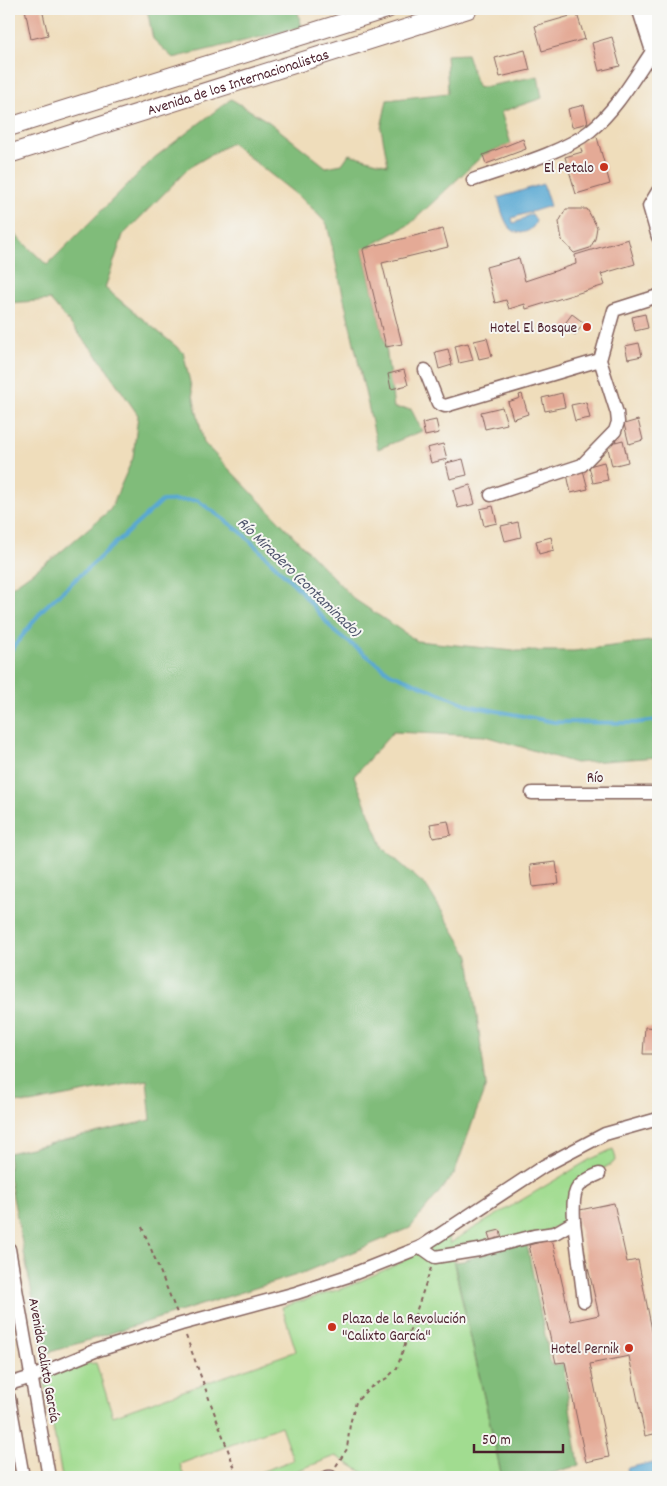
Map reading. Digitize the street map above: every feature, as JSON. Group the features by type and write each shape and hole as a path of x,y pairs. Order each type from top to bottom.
{"highway":[{"name":"Avenida de los Internacionalistas","path":"9,127 387,9"},
{"name":"Avenida de los Internacionalistas","path":"9,154 442,13 468,9"}],"main road":[{"path":"640,9 658,64"},
{"path":"654,9 658,20"}],"street":[{"path":"474,180 560,149 589,132 611,111 653,50"},
{"path":"658,192 650,206 658,238"},
{"path":"491,495 582,465 615,431 618,422 617,413 600,360 614,310 658,296"},
{"path":"425,370 438,403 445,406 600,360"},
{"name":"Río","path":"532,793 658,793"},
{"path":"9,1384 32,1377 95,1350 181,1324 296,1293 348,1276 421,1247 544,1166 604,1134 658,1119"},
{"path":"584,1301 574,1222 573,1196 579,1186 587,1179 599,1174"},
{"path":"421,1247 435,1257 479,1250 555,1232 574,1222"},
{"name":"Avenida Calixto García","path":"9,1249 49,1477"},
{"path":"9,1398 23,1477"}],"path":[{"path":"142,1227 181,1324 238,1477"},
{"path":"329,1477 347,1450 350,1424 356,1402 368,1389 387,1378 397,1368 435,1257"}],"green space":[{"path":"147,9 297,9 302,27 173,58 153,39"},
{"path":"467,54 478,88 538,76 542,98 501,112 511,144 483,155 410,224 363,250 386,347 394,408 411,409 422,431 378,449 327,224 307,203 231,143 190,167 123,235 105,288 183,352 204,443 354,599 417,641 514,651 574,651 658,640 658,757 575,763 485,736 393,732 354,776 383,848 427,887 469,956 486,1085 454,1174 410,1228 300,1274 44,1354 9,1177 9,1153 151,1120 147,1080 30,1103 9,1102 9,589 57,555 110,510 133,458 138,415 96,354 50,300 9,303 9,229 47,265 154,158 231,99 269,122 326,167 342,164 349,154 388,165 381,128 387,100 448,93 446,55"},
{"name":"Plaza de la Revolución \"Calixto García\"","path":"613,1149 616,1159 613,1163 588,1177 562,1223 547,1231 451,1251 502,1477 370,1477 336,1456 280,1477 247,1477 293,1460 281,1426 180,1464 184,1477 62,1477 42,1367 96,1363 113,1416 296,1351 282,1307 347,1287 402,1262 426,1245 448,1235 450,1244 589,1160"},
{"path":"526,1240 551,1365 563,1364 579,1465 540,1477 502,1477 454,1262 463,1261"}],"water":[{"path":"543,184 550,206 512,218 513,223 532,214 536,220 534,226 525,232 513,231 503,216 498,198"},
{"path":"658,1461 658,1477 629,1477 627,1468"}],"building":[{"path":"25,9 42,9 48,35 31,39"},
{"path":"577,14 585,39 542,51 535,26"},
{"path":"612,37 620,66 599,71 592,43"},
{"path":"525,50 530,70 500,77 495,58"},
{"path":"584,105 588,123 572,127 568,109"},
{"path":"597,137 610,184 576,194 565,157 582,152 579,142"},
{"path":"523,139 526,149 486,164 483,155"},
{"path":"566,209 587,209 597,227 595,239 590,248 574,253 562,240 559,222"},
{"path":"443,229 448,247 382,263 402,344 386,347 363,250 364,248"},
{"path":"628,239 635,264 601,274 605,285 526,309 525,304 509,309 506,300 495,303 486,267 519,258 525,281 576,264 575,255"},
{"path":"572,314 584,323 575,335 563,326"},
{"path":"645,314 648,328 635,331 632,317"},
{"path":"487,338 492,356 479,359 474,341"},
{"path":"468,343 473,360 459,363 455,346"},
{"path":"639,343 642,356 628,359 625,346"},
{"path":"448,349 452,365 439,369 435,352"},
{"path":"404,370 408,385 391,389 388,374"},
{"path":"562,393 565,407 545,411 542,398"},
{"path":"522,394 528,414 513,419 508,402 520,398 519,395"},
{"path":"586,402 590,418 575,421 571,405"},
{"path":"502,407 507,424 485,429 481,412"},
{"path":"436,420 439,433 425,436 422,423"},
{"path":"638,420 643,440 629,444 624,424"},
{"path":"623,440 628,462 612,466 607,444"},
{"path":"443,444 447,459 431,463 427,448"},
{"path":"463,459 467,475 450,479 446,463"},
{"path":"604,462 608,480 593,483 589,466"},
{"path":"583,470 588,489 571,493 567,474"},
{"path":"470,485 475,504 458,508 453,490"},
{"path":"493,506 497,523 484,526 480,509"},
{"path":"518,522 521,537 505,541 501,526"},
{"path":"551,537 554,550 539,554 536,541"},
{"path":"448,821 451,835 433,838 430,824"},
{"path":"556,862 559,884 533,887 530,865"},
{"path":"645,1027 658,1028 658,1054 643,1054"},
{"path":"614,1203 627,1262 638,1260 658,1360 658,1433 645,1436 629,1356 590,1364 609,1457 586,1462 565,1362 556,1363 529,1245 552,1239 571,1321 599,1315 575,1211"},
{"path":"500,1230 502,1239 491,1242 488,1233"}],"waterway":[{"name":"Río Miradero (contaminado)","path":"9,653 44,608 162,501 197,500 241,532 298,588 334,631 390,673 471,706 554,722 635,723 658,720"}],"place":[{"name":"El Petalo","path":"604,167"},
{"name":"Hotel El Bosque","path":"587,327"},
{"name":"Plaza de la Revolución \"Calixto García\"","path":"332,1327"},
{"name":"Hotel Pernik","path":"629,1348"}]}
